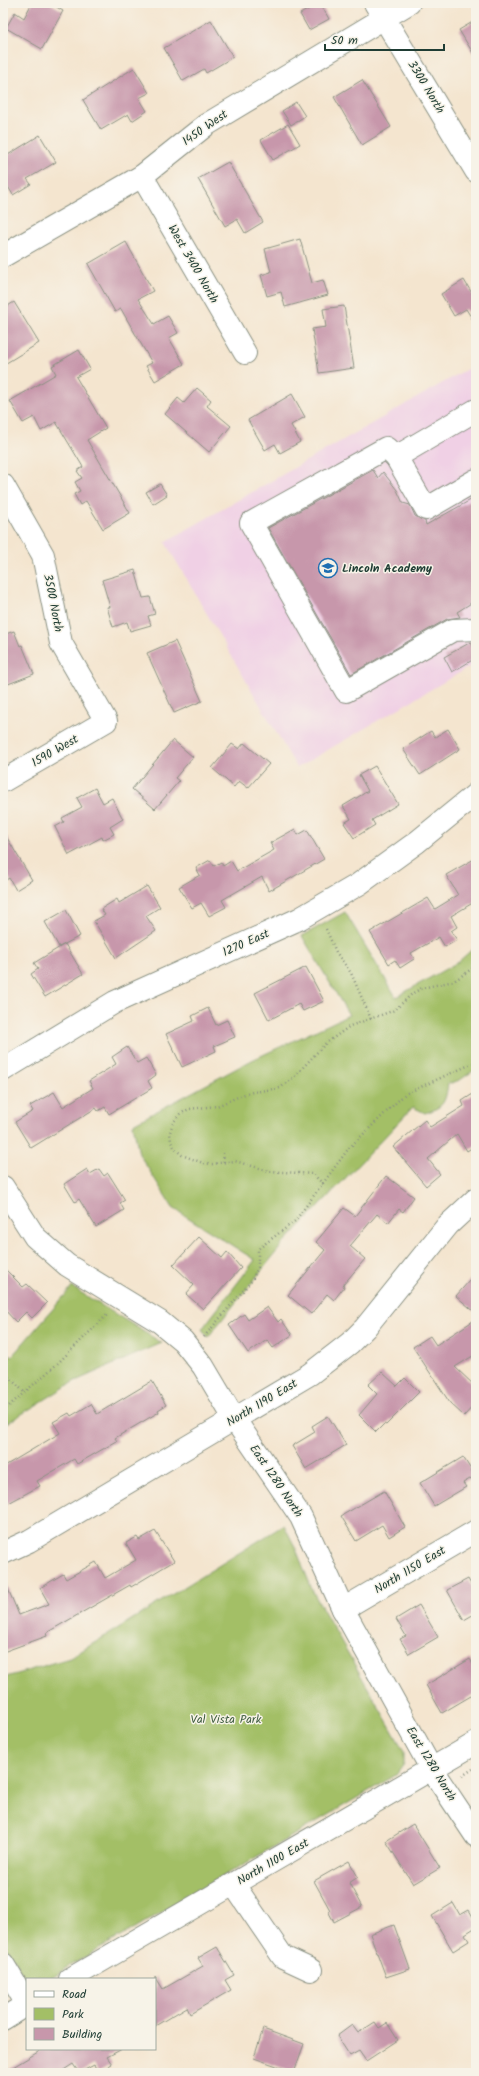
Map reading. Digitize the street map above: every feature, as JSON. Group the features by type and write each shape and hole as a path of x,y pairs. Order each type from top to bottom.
{"street":[{"name":"1450 West","path":"3,256 142,176 206,125 380,10 409,3"},
{"name":"3300 North","path":"380,10 476,172"},
{"name":"West 3400 North","path":"142,176 245,353"},
{"path":"396,457 476,410"},
{"path":"476,480 426,509 396,457 386,448 251,523 346,691 453,630 476,629"},
{"name":"3500 North","path":"3,484 43,555 61,643 106,721"},
{"name":"1590 West","path":"3,781 106,721"},
{"name":"1270 East","path":"3,1070 115,1002 178,972 239,947 299,919 339,896 417,842 476,794"},
{"name":"East 1280 North","path":"3,1187 35,1238 67,1265 160,1322 183,1341 203,1366 235,1420 301,1517 343,1609 432,1770 476,1836"},
{"name":"North 1190 East","path":"3,1553 29,1541 235,1420 310,1374 350,1343 393,1294 448,1225 476,1198"},
{"name":"North 1150 East","path":"343,1609 476,1531"},
{"name":"North 1100 East","path":"72,1978 432,1770 476,1743"},
{"path":"234,1885 283,1957 311,1970"},
{"path":"3,1964 26,2002"},
{"path":"3,2019 26,2005"}],"path":[{"path":"326,929 336,952 351,973 371,1019"},
{"path":"323,1184 314,1174 269,1171 235,1161 212,1164 202,1163 182,1155 175,1149 170,1142 170,1132 180,1114 188,1109 217,1106 247,1093 280,1088 294,1077 325,1044 350,1026 395,1010 405,999 417,990 454,981 476,966"},
{"path":"204,1337 252,1280 258,1268 258,1249 295,1221 349,1148 405,1094 476,1062"},
{"path":"223,1153 224,1162"},
{"path":"3,1411 25,1393 107,1315"},
{"path":"3,1371 25,1393"},
{"path":"462,1776 476,1767"}],"shaded area":[{"name":"Lincoln Academy","path":"476,364 476,663 297,768 165,542"}],"green space":[{"path":"345,912 396,997 458,962 476,946 476,1069 460,1080 448,1084 446,1096 440,1106 436,1109 425,1113 413,1107 283,1244 208,1337 202,1329 255,1260 173,1208 139,1154 133,1124 252,1060 349,1015 302,936"},
{"path":"72,1287 162,1343 73,1382 9,1422 3,1423 3,1348 12,1356"},
{"name":"Val Vista Park","path":"284,1525 296,1549 313,1592 404,1751 404,1764 396,1775 50,1978 28,1978 23,1975 3,1942 3,1678 70,1658"}],"building":[{"path":"32,3 50,3 63,11 42,49 6,28 15,12 24,18"},
{"path":"320,3 329,19 309,30 300,14"},
{"path":"211,20 233,57 206,73 204,69 183,81 164,48"},
{"path":"476,20 476,58 459,30"},
{"path":"134,68 149,93 139,98 147,111 132,121 128,114 101,130 83,100"},
{"path":"362,80 391,127 362,145 334,97"},
{"path":"296,102 305,116 291,125 282,111"},
{"path":"288,124 300,144 273,160 261,140"},
{"path":"40,135 56,162 27,179 31,184 13,195 3,178 3,158"},
{"path":"228,162 263,222 245,233 237,219 225,226 198,179"},
{"path":"300,239 312,283 323,280 328,295 285,307 281,292 267,296 261,275 271,272 265,249"},
{"path":"126,242 153,291 138,299 154,324 168,316 178,333 169,338 184,364 155,381 146,366 152,363 121,309 115,312 88,264"},
{"path":"464,280 476,300 476,325 466,309 454,316 441,294"},
{"path":"14,302 39,343 3,365 3,309"},
{"path":"344,306 354,368 319,373 312,329 326,327 323,309"},
{"path":"79,350 90,369 76,377 106,428 87,440 130,513 103,529 86,501 80,505 74,494 80,491 75,482 82,478 77,471 83,467 56,422 41,431 34,417 23,423 10,401 56,374 52,366"},
{"path":"197,388 211,400 207,406 231,426 209,452 165,414 178,398 184,403"},
{"path":"292,394 305,417 291,425 300,442 280,453 275,444 265,450 248,420"},
{"path":"373,470 378,478 383,472 397,490 403,503 410,505 415,516 425,521 426,525 476,497 476,600 457,612 460,617 447,619 351,674 268,528"},
{"path":"160,484 167,495 153,504 146,492"},
{"path":"135,570 143,598 150,597 155,614 148,616 151,625 130,631 127,622 113,627 107,607 110,607 102,580"},
{"path":"14,631 20,646 22,645 34,674 3,686 3,635"},
{"path":"175,641 202,701 174,713 147,653"},
{"path":"471,642 476,652 476,658 452,672 444,657"},
{"path":"448,729 460,749 420,775 403,749 431,731 435,737"},
{"path":"173,740 193,757 175,778 179,781 155,809 132,789"},
{"path":"244,743 269,764 248,788 239,781 234,787 212,768 232,744 239,749"},
{"path":"375,766 398,804 372,820 375,825 354,838 344,823 351,819 343,806 368,791 359,775"},
{"path":"95,788 103,803 112,798 123,819 110,827 114,834 103,840 102,837 69,855 55,827 64,822 62,818 82,807 77,798"},
{"path":"295,829 298,835 307,830 324,859 269,891 262,877 222,900 226,907 209,916 201,903 192,908 179,887 200,875 196,868 210,860 214,866 221,862 223,866 231,861 237,871 274,850 270,843"},
{"path":"3,831 32,880 16,890 9,878 3,882"},
{"path":"476,858 476,901 451,916 457,927 451,931 457,940 445,947 439,937 411,953 414,959 400,968 395,960 389,964 370,932 428,898 435,909 458,895 446,875"},
{"path":"147,886 160,907 146,916 156,931 116,958 94,921 105,915 101,909 117,899 119,903"},
{"path":"66,910 80,936 59,947 45,922"},
{"path":"65,944 83,974 45,997 31,974 38,969 34,963"},
{"path":"306,967 324,1001 303,1011 299,1004 269,1020 255,993"},
{"path":"208,1008 216,1025 227,1020 235,1037 214,1046 216,1051 182,1067 166,1034 194,1021 192,1016"},
{"path":"127,1047 137,1063 146,1058 156,1075 148,1081 152,1088 109,1114 105,1107 98,1111 96,1108 31,1148 15,1122 33,1111 30,1106 54,1092 63,1107 93,1088 89,1081 116,1064 112,1057"},
{"path":"476,1092 476,1145 467,1151 457,1134 428,1159 440,1174 426,1186 393,1147 425,1120 430,1127 464,1106 462,1101"},
{"path":"87,1169 90,1174 99,1169 104,1176 108,1173 125,1200 120,1203 124,1210 96,1227 79,1199 75,1202 64,1184"},
{"path":"386,1176 414,1197 403,1212 399,1209 388,1223 377,1214 350,1246 365,1259 343,1285 344,1287 334,1300 327,1294 311,1314 288,1295 325,1250 316,1242 344,1208 355,1216"},
{"path":"199,1237 222,1258 227,1252 241,1268 203,1309 186,1294 194,1285 173,1265"},
{"path":"3,1267 23,1287 27,1284 47,1303 32,1318 26,1312 16,1322 3,1308"},
{"path":"476,1273 476,1313 456,1296"},
{"path":"267,1307 278,1322 281,1319 292,1335 273,1348 267,1340 248,1353 229,1325 244,1314 248,1320"},
{"path":"476,1319 476,1354 455,1367 476,1387 476,1403 464,1416 450,1403 413,1347 430,1336 436,1345"},
{"path":"382,1372 397,1386 405,1378 419,1392 386,1425 384,1424 376,1432 359,1415 377,1394 368,1385"},
{"path":"152,1381 166,1405 158,1410 159,1412 115,1438 117,1441 77,1464 74,1459 37,1481 40,1486 3,1506 3,1467 60,1433 53,1422 69,1413 71,1416 91,1404 97,1414"},
{"path":"328,1416 346,1445 306,1469 292,1446 315,1432 312,1426"},
{"path":"463,1457 475,1476 463,1483 466,1487 434,1506 420,1483"},
{"path":"384,1491 405,1527 389,1537 382,1525 356,1541 341,1516"},
{"path":"155,1531 174,1561 131,1587 130,1585 46,1633 47,1636 3,1652 3,1577 19,1615 49,1604 40,1588 63,1574 66,1579 96,1562 105,1578 136,1560 126,1543 137,1537 139,1540"},
{"path":"468,1579 472,1586 476,1583 476,1613 464,1620 447,1590"},
{"path":"419,1605 438,1637 409,1654 400,1639 406,1636 396,1619"},
{"path":"470,1659 476,1670 476,1693 442,1713 426,1685"},
{"path":"413,1824 440,1868 413,1884 386,1841"},
{"path":"349,1861 358,1877 349,1883 362,1907 334,1922 328,1911 330,1910 314,1881"},
{"path":"453,1903 460,1915 469,1910 476,1922 476,1927 465,1934 469,1941 453,1951 432,1916"},
{"path":"394,1925 410,1969 386,1977 370,1934"},
{"path":"217,1947 234,1975 225,1980 231,1990 190,2014 187,2007 156,2025 155,1976 163,1989 203,1966 198,1958"},
{"path":"375,2022 379,2028 387,2023 398,2040 366,2061 359,2051 350,2056 337,2036 352,2025 358,2033"},
{"path":"263,2029 304,2044 294,2072 254,2058"},
{"path":"41,2050 120,2050 107,2057 112,2064 98,2072 94,2065 79,2073 73,2064 59,2073 3,2073"}],"place":[{"name":"Lincoln Academy","path":"328,568"}]}
